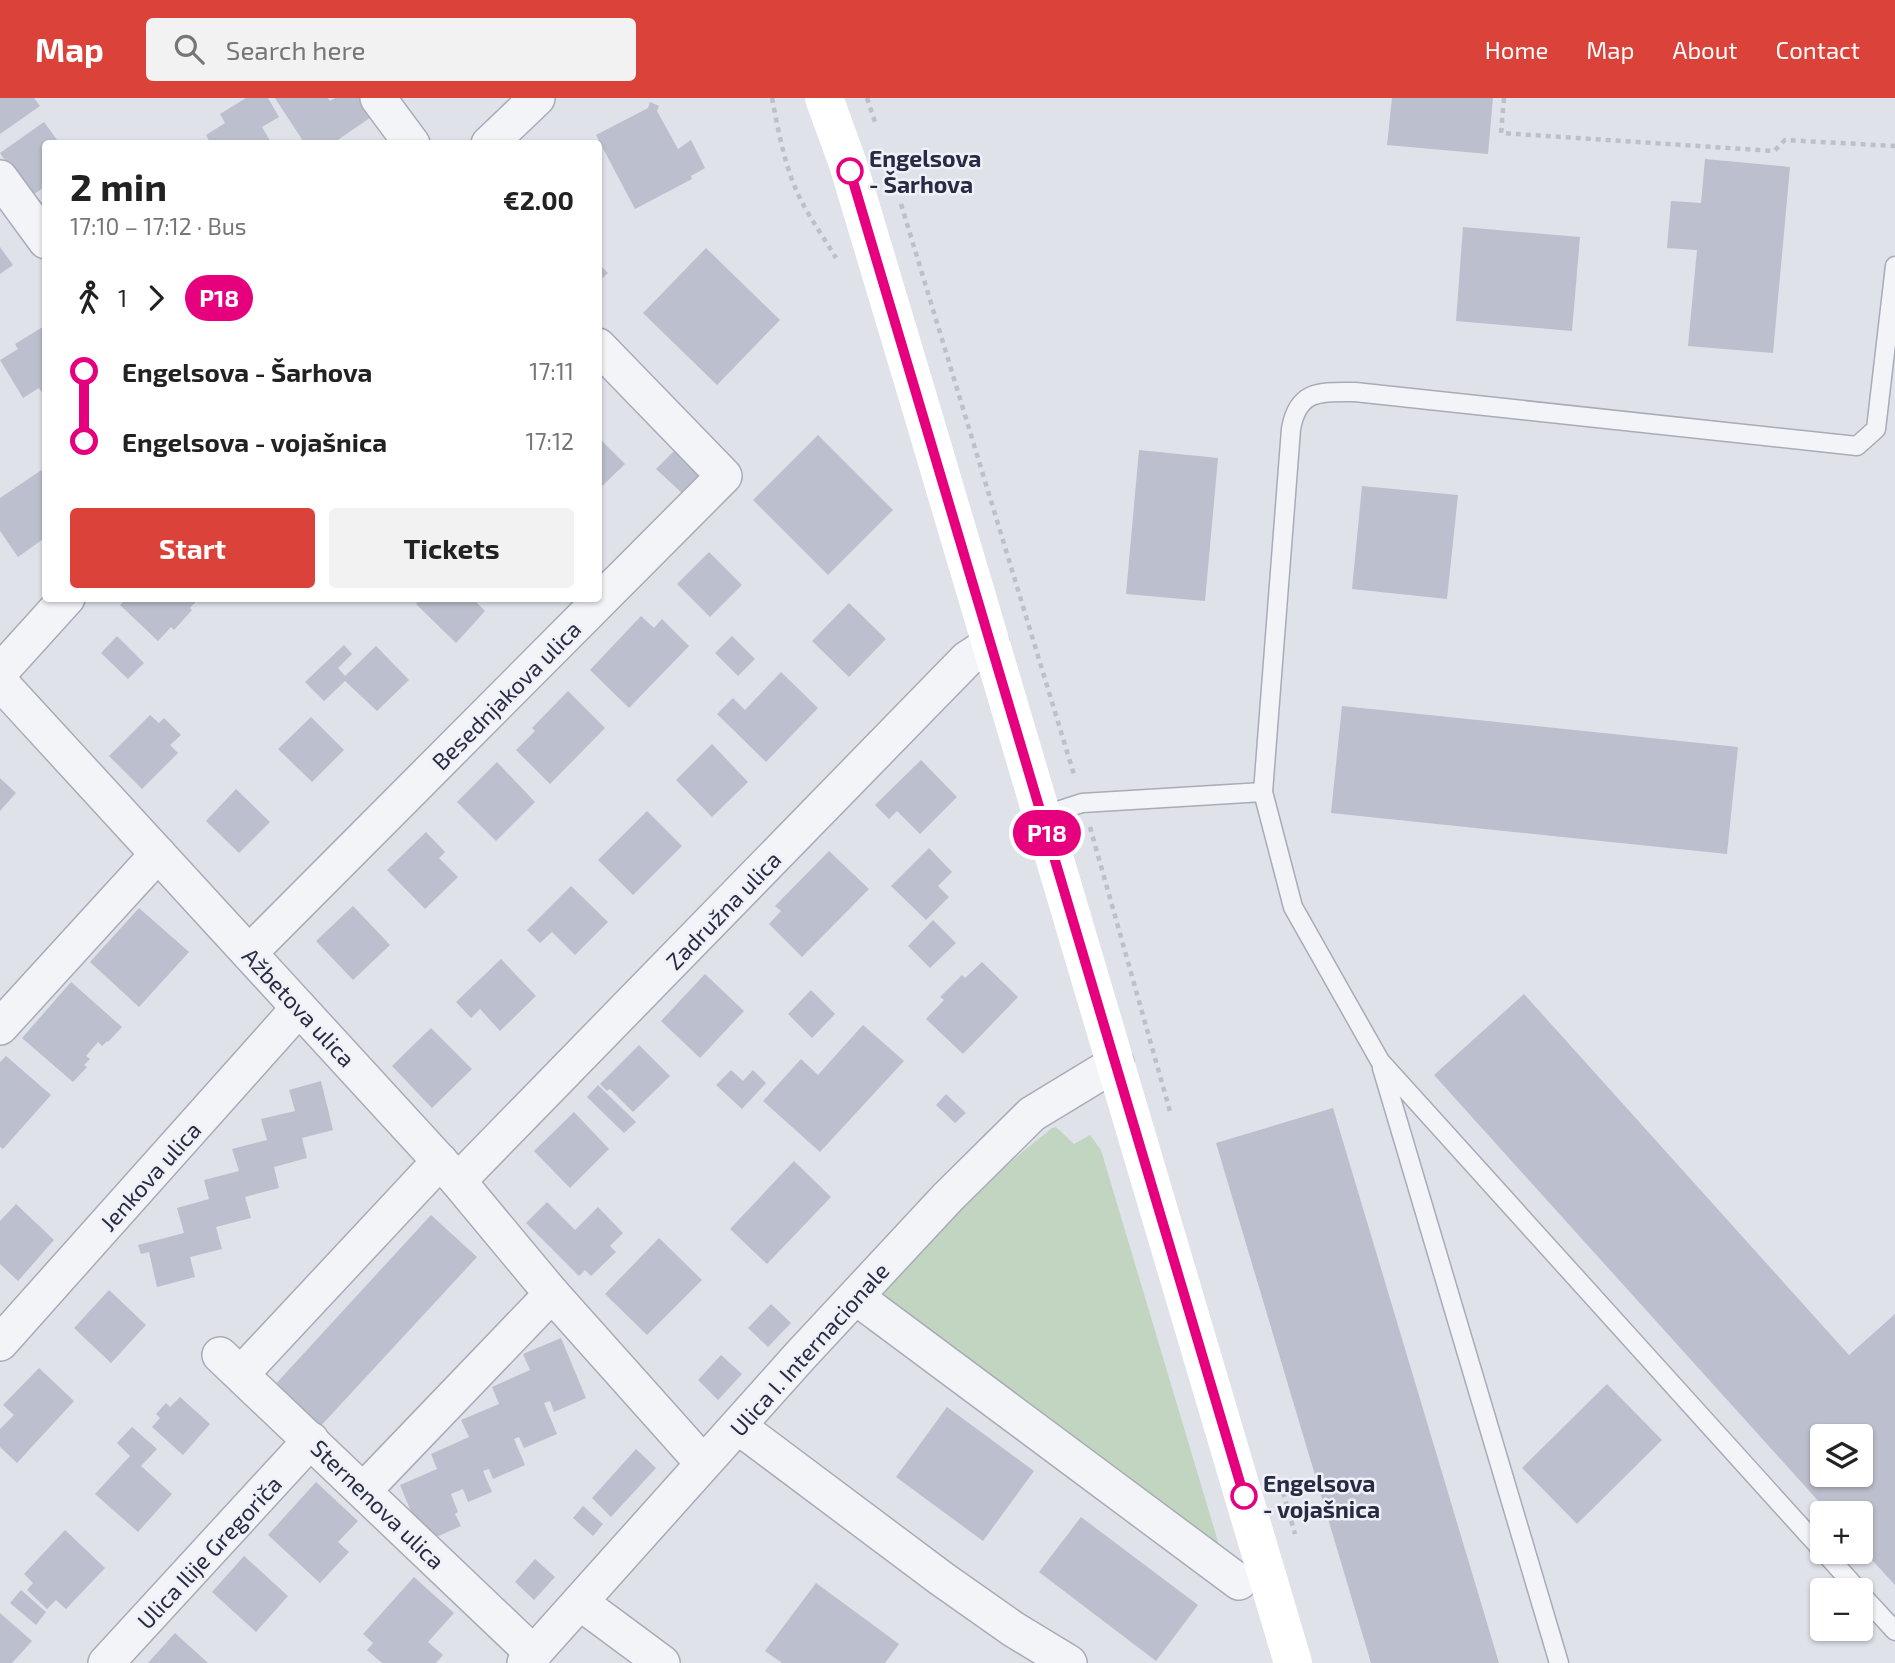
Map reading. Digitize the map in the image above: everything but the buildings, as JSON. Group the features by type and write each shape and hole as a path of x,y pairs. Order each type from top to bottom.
{"street":[{"path":"379,98 409,140"},
{"path":"493,140 537,98"},
{"path":"824,98 852,177 1293,1663"},
{"path":"0,178 42,236"},
{"name":"Besednjakova ulica","path":"602,350 724,476 602,599"},
{"path":"0,673 63,602"},
{"name":"Besednjakova ulica","path":"249,953 599,602"},
{"name":"Zadružna ulica","path":"449,1171 967,659 991,643"},
{"name":"Ažbetova ulica","path":"0,682 449,1171 552,1294 703,1463"},
{"path":"0,1027 158,854"},
{"name":"Jenkova ulica","path":"0,1343 299,1008"},
{"name":"Ulica I. Internacionale","path":"530,1658 800,1356 948,1197 1032,1114 1116,1063"},
{"name":"Sternenova ulica","path":"449,1171 230,1364 364,1490 530,1658"},
{"path":"364,1490 552,1294"},
{"path":"856,1297 1239,1582"},
{"path":"739,1427 962,1593 1013,1629 1069,1663"},
{"name":"Ulica Ilije Gregoriča","path":"106,1663 312,1440"},
{"path":"580,1602 662,1663"}],"lane":[{"path":"1810,1537 1380,1061 1293,907 1263,792 1291,429 1293,416 1307,398 1324,392 1355,392 1857,446 1876,429 1895,266"},
{"path":"1042,816 1082,803 1263,792"},
{"path":"1380,1061 1559,1663"},
{"path":"1834,1564 1847,1578"},
{"path":"1873,1607 1895,1631"}],"path":[{"path":"1504,98 1501,132 1774,151 1785,140 1895,146"}],"green space":[{"path":"1056,1127 1074,1144 1090,1135 1101,1150 1225,1565 873,1302 951,1217 993,1176"}],"bus line":[{"name":"P18","path":"850,171 1244,1496"}],"place":[{"name":"Engelsova - Šarhova","path":"850,171"},
{"name":"Engelsova - vojašnica","path":"1244,1496"}]}
